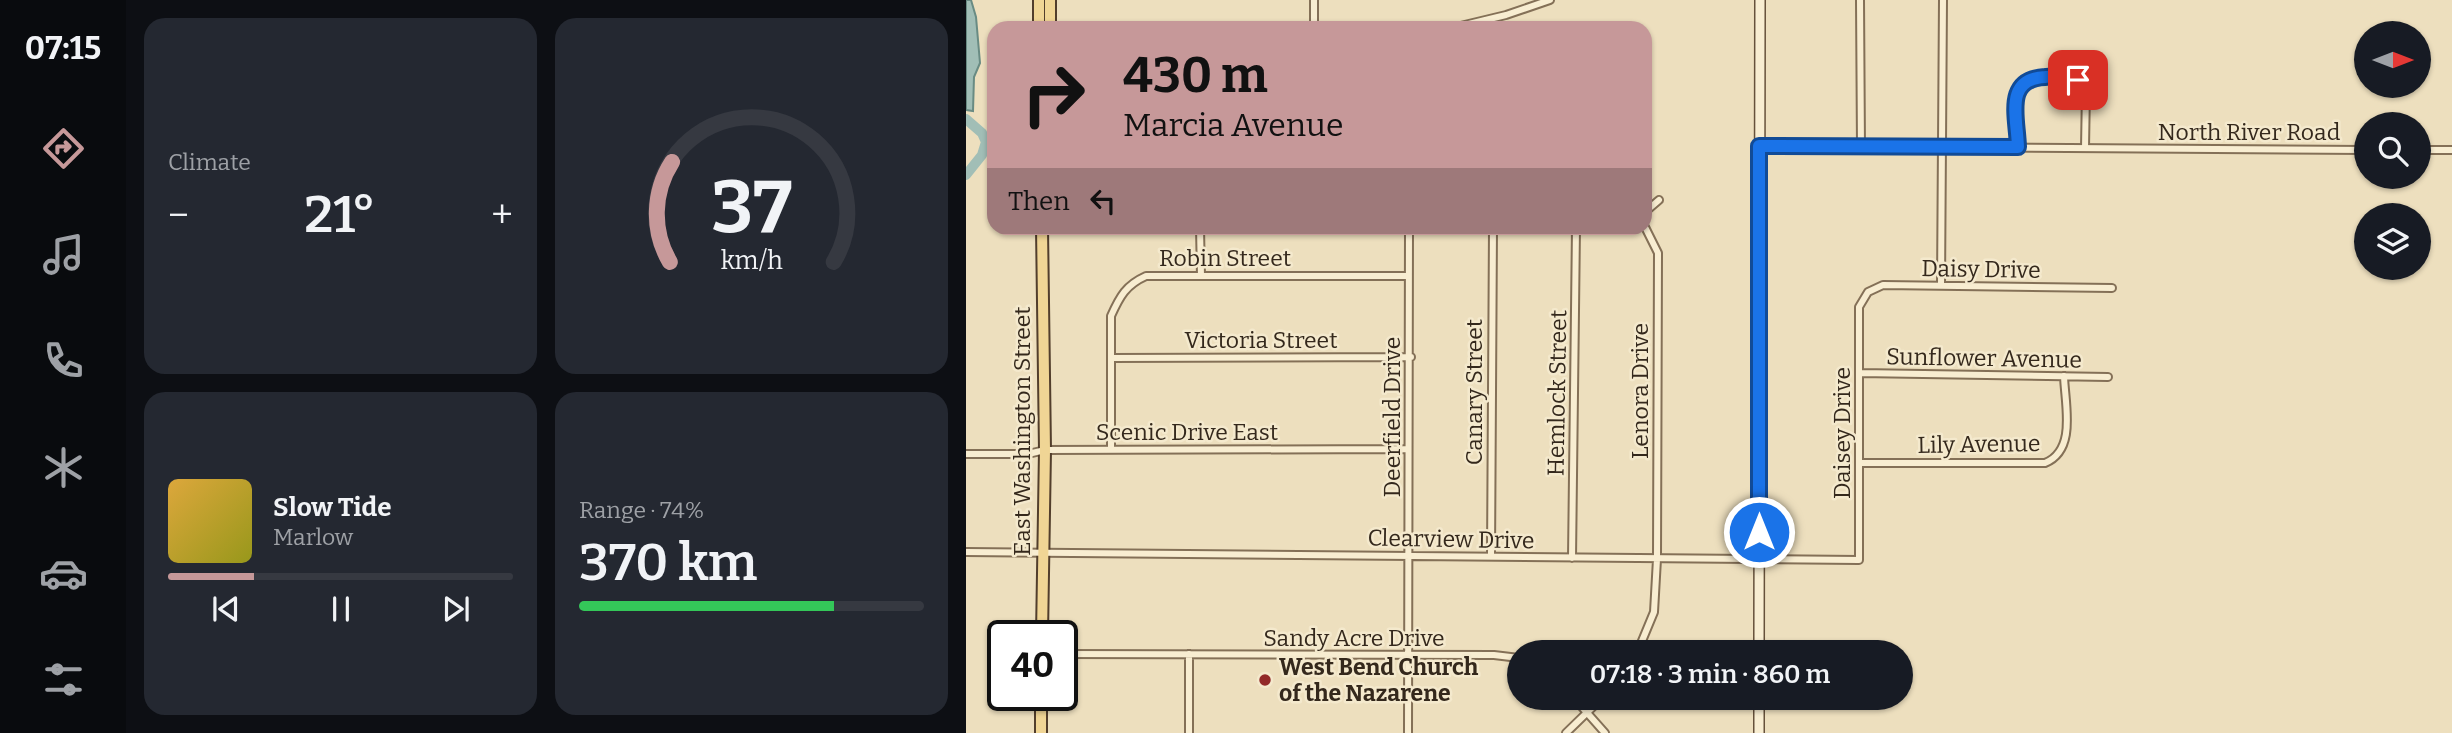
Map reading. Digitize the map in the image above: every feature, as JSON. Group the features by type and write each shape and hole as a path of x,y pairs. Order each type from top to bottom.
{"main road":[{"path":"1039,0 1039,21"},
{"path":"1049,0 1050,21"},
{"name":"East Washington Street","path":"1042,235 1045,450 1042,620"},
{"path":"1041,711 1041,733"}],"street":[{"path":"1314,0 1314,21"},
{"path":"1481,21 1550,0"},
{"path":"1759,640 1760,0"},
{"path":"1860,0 1861,146"},
{"path":"1941,286 1943,0"},
{"path":"2018,147 2016,94 2021,83 2032,77 2072,76 2086,90 2085,148"},
{"name":"North River Road","path":"1759,146 2354,150"},
{"path":"2431,150 2452,150"},
{"path":"1652,206 1659,200"},
{"path":"1200,235 1201,276"},
{"name":"Deerfield Drive","path":"1408,733 1408,449 1411,357 1409,235"},
{"name":"Canary Street","path":"1491,556 1493,235"},
{"name":"Hemlock Street","path":"1572,558 1576,235"},
{"name":"Lenora Drive","path":"1642,640 1654,612 1657,559 1658,253 1649,235"},
{"name":"Robin Street","path":"1111,449 1111,316 1119,296 1130,283 1146,276 1408,276"},
{"name":"Daisy Drive","path":"1859,307 1868,292 1882,285 2112,288"},
{"name":"Daisey Drive","path":"1859,307 1859,560"},
{"name":"Victoria Street","path":"1111,358 1411,357"},
{"name":"Sunflower Avenue","path":"1860,373 2108,377"},
{"name":"Lily Avenue","path":"1859,463 2045,463 2056,459 2067,442 2064,376"},
{"name":"Scenic Drive East","path":"966,454 1028,454 1045,450 1111,449 1408,449"},
{"name":"Clearview Drive","path":"966,552 1859,560"},
{"name":"Sandy Acre Drive","path":"1078,654 1507,657"},
{"path":"1189,654 1189,733"},
{"path":"1584,710 1605,733"},
{"path":"1566,733 1590,710"},
{"path":"1759,710 1759,733"}],"water":[{"path":"966,0 971,0 976,17 980,63 974,77 973,111 966,110"}],"waterway":[{"path":"966,119 982,133 986,142 982,155 966,175"}],"place":[{"name":"West Bend Church of the Nazarene","path":"1265,680"}],"route":[{"path":"1759,532 1759,146 2018,147 2016,94 2021,83 2032,77 2072,76 2078,80"}]}
